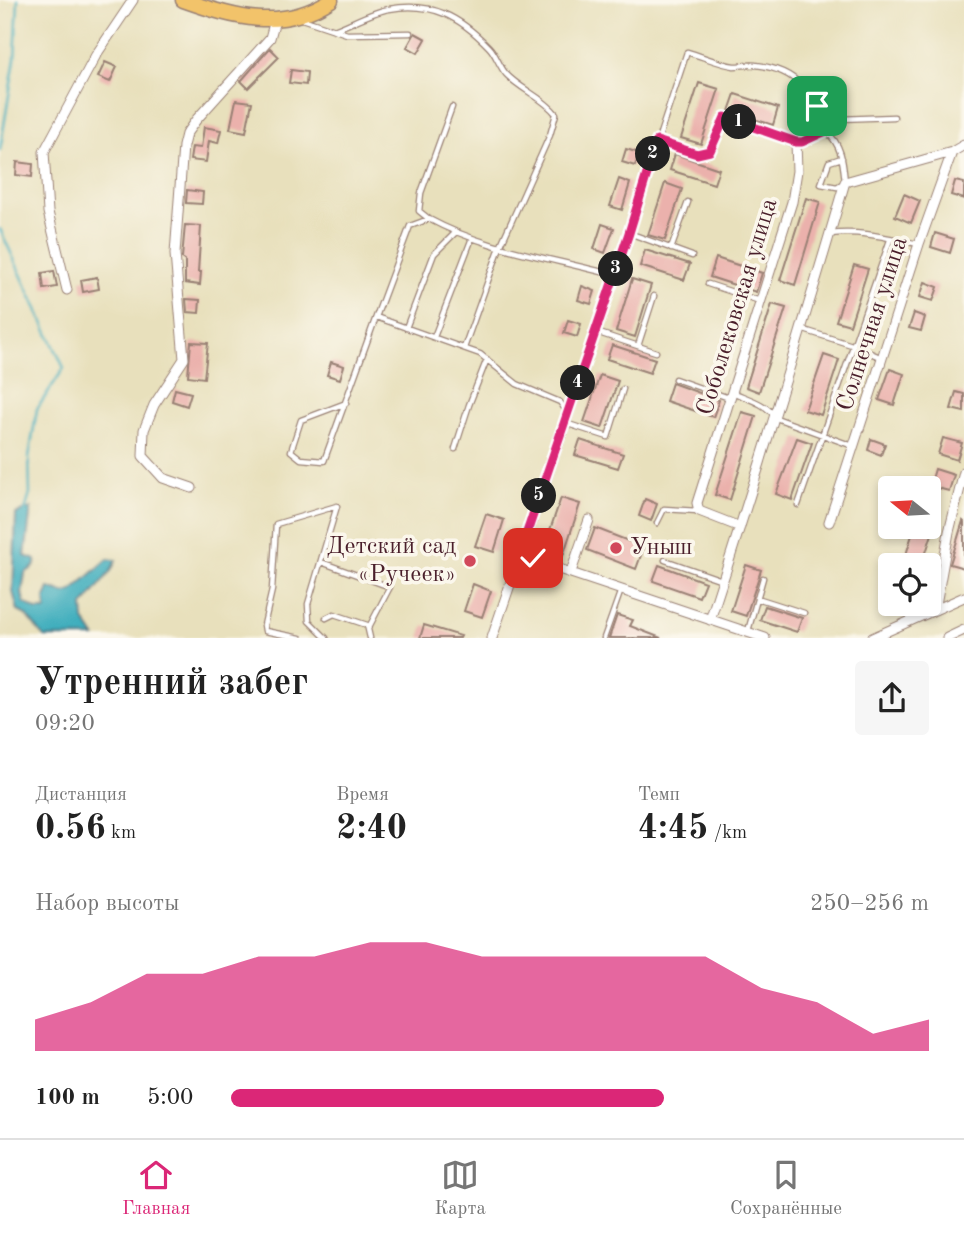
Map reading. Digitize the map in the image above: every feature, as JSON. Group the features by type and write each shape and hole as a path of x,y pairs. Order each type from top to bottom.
{"main road":[{"path":"183,0 238,17 275,20 298,17 331,0"}],"street":[{"path":"67,290 48,212 44,152 96,55 133,0"},
{"path":"192,488 163,478 142,456 144,430 154,405 184,359 175,254 183,146 186,134 196,120 270,38 275,20"},
{"path":"492,638 629,233 657,141 697,154 710,151 725,117 796,142"},
{"name":"Соболековская улица","path":"699,511 697,503 792,202 797,171 796,142"},
{"path":"710,620 776,418 800,328 845,182 952,152 964,145"},
{"name":"Солнечная улица","path":"828,522 952,152"},
{"path":"941,577 949,532 960,508 964,472"},
{"path":"699,511 740,527"},
{"path":"572,572 589,520"},
{"path":"523,544 533,558 547,565 710,620 740,633 765,638"},
{"path":"512,580 530,569 547,565"},
{"path":"941,607 964,597"},
{"path":"872,638 922,616"},
{"path":"947,638 964,630"}],"lane":[{"path":"334,30 388,9 419,8 447,13 491,49 505,72 524,90 556,114 556,121 500,247 464,348"},
{"path":"298,17 334,30 359,35 410,33"},
{"path":"657,141 687,52 733,66 754,64 781,70 803,84 817,106 825,129 837,141 842,158 845,182 837,187 821,184 829,162 842,158"},
{"path":"452,107 421,193 419,211 429,219 472,238 614,275"},
{"path":"796,142 802,142 839,119 894,117"},
{"path":"671,249 688,202"},
{"path":"346,402 301,420 291,451 301,459 324,461 346,402 376,317 410,226 429,219"},
{"path":"406,328 434,254 456,232"},
{"path":"830,234 865,232 890,240 919,244"},
{"path":"629,233 692,256"},
{"path":"434,337 472,238"},
{"path":"798,505 890,240"},
{"path":"708,284 760,301"},
{"path":"638,346 654,296"},
{"path":"376,317 464,348 487,359 517,384 560,402 568,413"},
{"path":"800,328 883,358"},
{"path":"595,332 656,352"},
{"path":"455,449 487,359"},
{"path":"676,379 763,405 776,418 854,446"},
{"path":"564,423 608,437 623,389"},
{"path":"300,638 265,631 272,590 276,524 337,506 308,604 309,621 326,638"},
{"path":"657,523 664,509 699,511"},
{"path":"664,560 723,580"},
{"path":"321,562 390,587 368,629"},
{"path":"740,633 757,598 763,578"},
{"path":"604,638 621,589"},
{"path":"757,598 804,613"},
{"path":"326,618 334,614 367,625 370,638"}],"water":[{"path":"31,508 25,556 36,560 34,567 25,573 22,593 24,602 36,610 46,610 45,598 49,588 65,593 72,591 108,559 116,560 111,571 83,606 84,620 95,637 44,637 26,615 18,611 13,592 16,514"}],"building":[{"path":"415,33 426,39 418,53 407,47"},
{"path":"270,48 279,57 248,88 241,81"},
{"path":"105,62 117,67 110,82 98,77"},
{"path":"291,70 307,72 306,85 289,83"},
{"path":"699,83 719,89 701,144 681,138"},
{"path":"735,94 778,108 773,125 729,111"},
{"path":"236,100 252,102 246,132 230,129"},
{"path":"204,127 221,130 218,143 209,141 206,162 190,160 192,147 201,148"},
{"path":"626,149 639,153 635,166 622,162"},
{"path":"675,154 719,169 714,184 670,170"},
{"path":"17,162 33,164 32,177 16,175"},
{"path":"619,179 630,183 622,210 610,206"},
{"path":"955,181 964,183 964,199 951,195"},
{"path":"665,183 682,189 665,240 648,235"},
{"path":"187,190 203,192 202,204 186,203"},
{"path":"904,194 920,201 911,223 895,216"},
{"path":"806,198 820,202 795,285 780,280"},
{"path":"602,224 614,228 605,253 594,249"},
{"path":"185,225 201,226 198,272 201,272 200,285 185,283 185,260 182,258"},
{"path":"935,233 954,239 950,253 931,247"},
{"path":"645,250 690,264 684,280 640,266"},
{"path":"716,258 762,273 756,292 710,277"},
{"path":"854,265 868,269 850,325 836,321"},
{"path":"54,271 57,287 44,289 42,273"},
{"path":"97,277 99,289 83,292 81,280"},
{"path":"632,279 651,285 635,337 616,331"},
{"path":"925,282 938,287 933,301 920,297"},
{"path":"582,286 595,291 591,304 578,300"},
{"path":"186,299 200,300 199,313 187,312"},
{"path":"772,304 786,308 759,392 746,387"},
{"path":"914,313 925,317 921,331 909,328"},
{"path":"568,320 581,324 577,337 564,333"},
{"path":"191,342 208,343 204,378 188,376"},
{"path":"612,345 655,359 650,373 607,359"},
{"path":"824,355 839,360 821,415 805,410"},
{"path":"331,362 344,366 340,379 327,375"},
{"path":"890,369 904,374 894,405 879,400"},
{"path":"600,375 618,381 602,428 584,422"},
{"path":"672,383 719,400 713,417 666,401"},
{"path":"175,389 191,393 187,406 172,401"},
{"path":"956,392 964,394 964,412 951,409"},
{"path":"742,412 756,416 730,500 715,495"},
{"path":"797,438 812,443 792,500 776,494"},
{"path":"943,438 962,443 957,460 938,454"},
{"path":"871,439 885,444 881,455 868,450"},
{"path":"580,440 623,454 618,468 575,455"},
{"path":"935,469 954,475 949,491 942,489 942,476 933,476"},
{"path":"561,498 580,504 563,556 543,550"},
{"path":"645,499 657,504 651,521 639,516"},
{"path":"486,514 504,520 494,552 475,546"},
{"path":"964,522 964,568 950,564"},
{"name":"Уныш","path":"595,528 644,547 636,569 587,550"},
{"path":"911,539 930,539 926,553 907,553"},
{"path":"659,565 705,582 699,597 653,581"},
{"path":"746,565 761,570 746,616 731,611"},
{"path":"473,584 491,591 482,617 464,611"},
{"path":"765,606 802,618 797,632 760,620"},
{"path":"617,615 633,620 630,626 661,638 609,638"},
{"path":"424,625 461,636 420,638"}],"waterway":[{"path":"0,150 15,59 18,0"},
{"path":"0,229 64,368 37,409 29,457 30,494 24,514"}],"place":[{"name":"Уныш","path":"616,548"},
{"name":"Детский сад «Ручеек»","path":"470,561"}],"route":[{"path":"533,558 523,544 629,233 657,141 697,154 710,151 725,117 802,142 826,131 817,106"}]}
